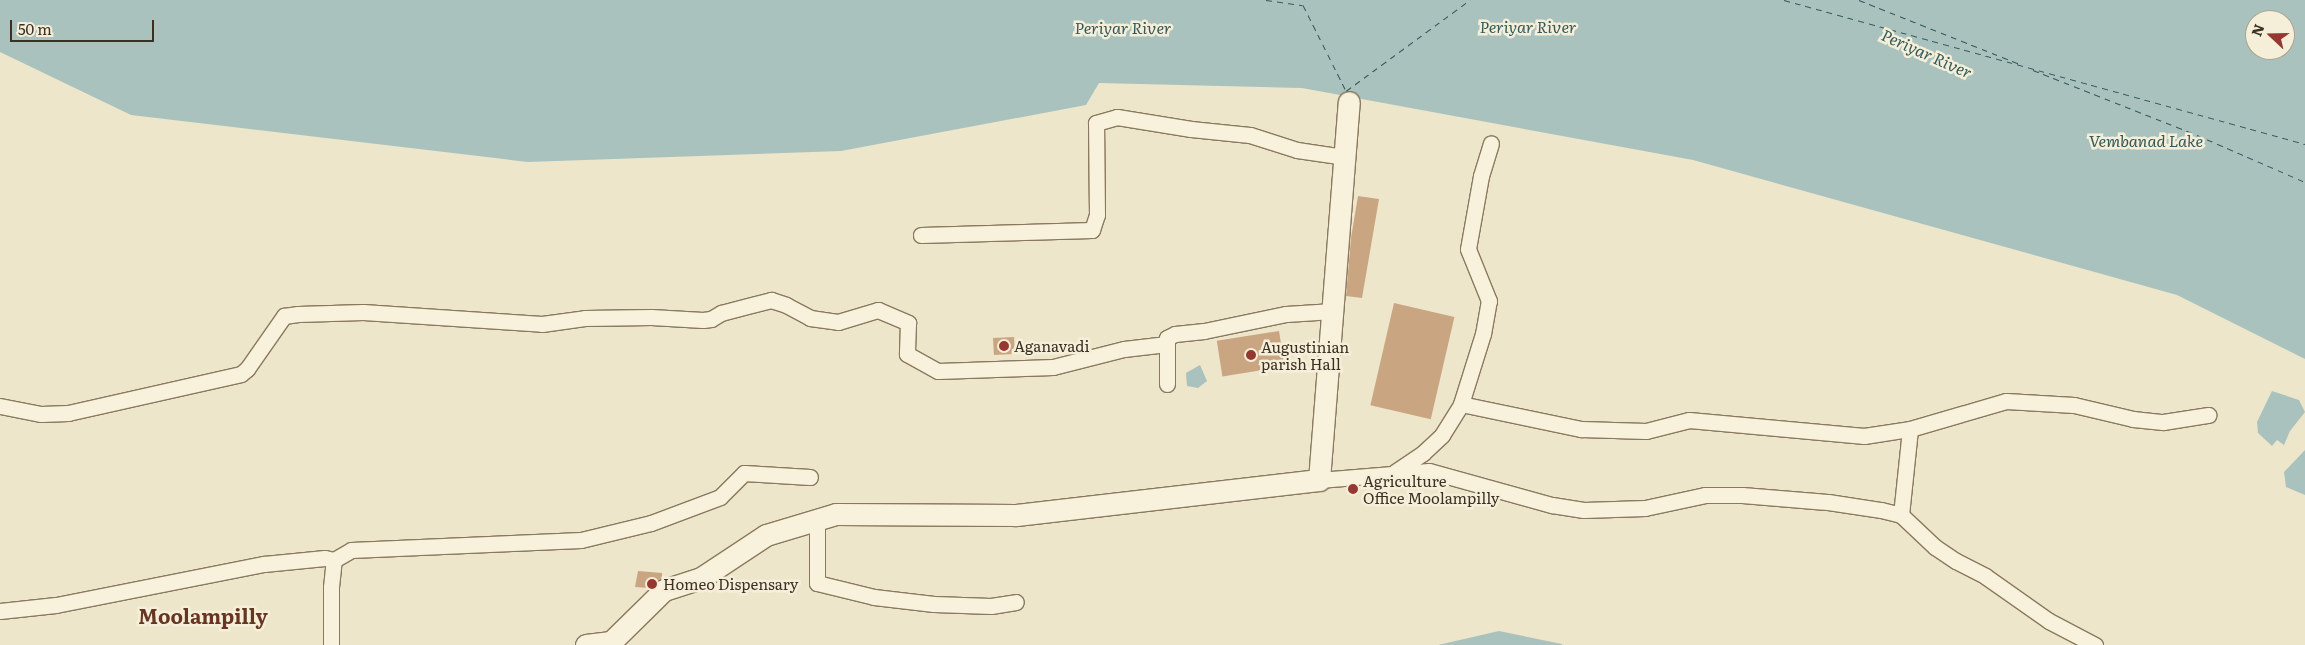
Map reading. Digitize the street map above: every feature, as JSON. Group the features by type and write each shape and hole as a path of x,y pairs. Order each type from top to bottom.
{"street":[{"path":"1319,480 1349,102"},
{"path":"921,236 1092,230 1097,215 1096,123 1117,117 1191,129 1250,135 1297,150 1345,157"},
{"path":"1393,473 1423,453 1442,435 1461,404 1484,334 1489,301 1468,249 1481,176 1491,143"},
{"path":"0,406 41,414 68,413 240,374 248,369 284,316 298,314 363,312 542,324 585,318 651,317 703,320 721,313 771,300 786,305 810,318 838,322 878,310 908,323 907,354 938,371 1053,368 1124,349 1167,344"},
{"path":"1167,384 1167,338 1175,334 1204,331 1286,314 1333,311"},
{"path":"1461,404 1581,430 1646,431 1688,420 1864,436 1910,429 2006,401 2074,405 2133,420 2163,422 2208,415"},
{"path":"1901,516 1910,429"},
{"path":"586,645 611,642 664,590 701,578 766,535 836,514 1016,514 1319,480 1429,471 1552,505 1584,510 1645,508 1705,494 1828,502 1881,510 1901,516 1935,546 1956,561 1984,576 2049,621 2095,645"},
{"path":"0,611 56,605 264,564 325,558 334,560 351,550 581,540 651,523 720,497 744,473 810,477"},
{"path":"817,520 817,583 874,597 934,604 991,606 1016,602"},
{"path":"331,645 331,587 334,560"}],"water":[{"name":"Vembanad Lake","path":"0,0 2305,0 2305,359 2177,295 1693,160 1302,88 1099,83 1086,105 841,151 528,162 131,115 0,52"},
{"path":"1200,365 1207,381 1198,388 1187,386 1186,373"},
{"path":"2272,391 2299,400 2305,412 2290,431 2284,445 2277,440 2272,446 2258,433 2257,422"},
{"path":"2305,450 2305,495 2286,487 2284,472"},
{"path":"1499,631 1562,644 1562,645 1438,645"}],"building":[{"path":"1358,196 1379,199 1362,298 1346,296 1351,238"},
{"path":"1394,303 1454,317 1431,419 1370,405"},
{"name":"Augustinian parish Hall","path":"1279,331 1285,367 1222,376 1217,341"},
{"name":"Aganavadi","path":"1014,337 1015,354 994,355 993,338"},
{"path":"638,571 662,573 662,578 649,588 635,587"}],"ferry route":[{"path":"1266,0 1303,5 1346,91 1470,0"},
{"path":"1784,0 2305,144"},
{"path":"1859,0 2020,64"},
{"path":"2033,70 2197,135 2305,182"}],"place":[{"name":"Aganavadi","path":"1004,346"},
{"name":"Augustinian parish Hall","path":"1251,355"},
{"name":"Agriculture Office Moolampilly","path":"1353,489"},
{"name":"Homeo Dispensary","path":"652,584"}],"district":[{"name":"Moolampilly","path":"203,615"}],"water label":[{"name":"Periyar River","path":"1528,26"},
{"name":"Periyar River","path":"1123,27"},
{"name":"Periyar River","path":"1927,53"}]}
